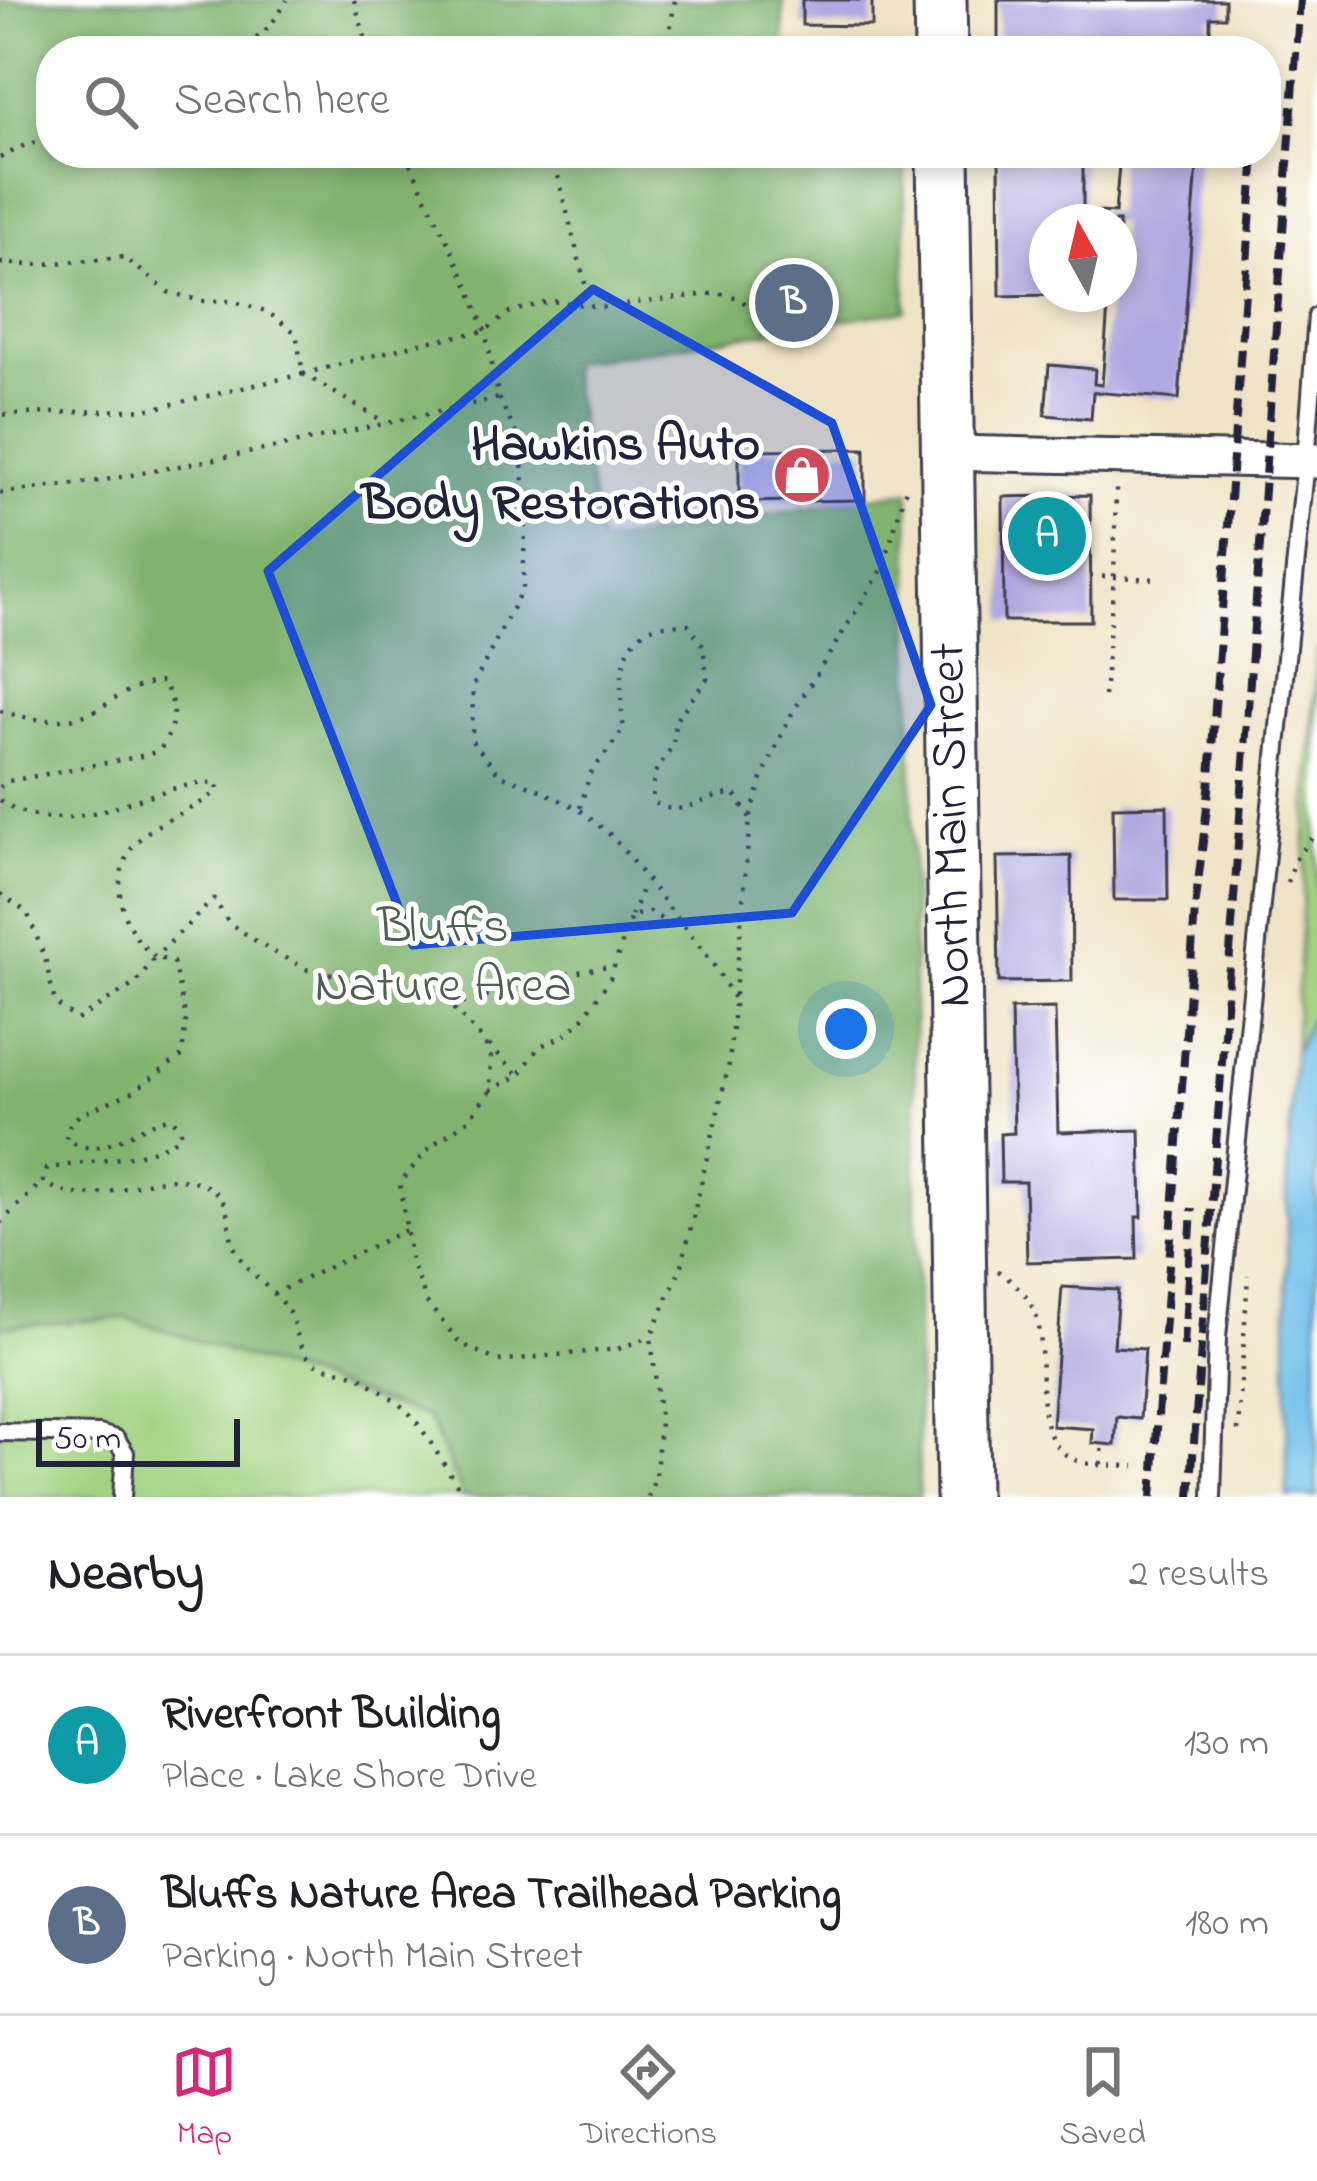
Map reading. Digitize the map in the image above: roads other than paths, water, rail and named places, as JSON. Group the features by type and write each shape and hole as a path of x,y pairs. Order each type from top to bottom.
{"main road":[{"path":"940,0 941,36"},
{"name":"North Main Street","path":"943,168 963,1497"}],"street":[{"path":"949,454 1312,461"}],"lane":[{"path":"1212,1497 1217,1337 1312,461 1317,316"},
{"path":"0,1432 116,1438 124,1454 122,1497"}],"water":[{"path":"1317,1004 1317,1497 1287,1497 1287,1176 1294,1054"}],"railway":[{"path":"1190,1497 1300,0"},
{"path":"1152,1497 1254,168"},
{"path":"1184,1346 1192,1208"}],"place":[{"name":"Bluffs Nature Area Trailhead Parking","path":"794,303"},
{"name":"Hawkins Auto Body Restorations","path":"802,475"},
{"name":"Riverfront Building","path":"1047,536"}],"park label":[{"name":"Bluffs Nature Area","path":"443,957"}]}
